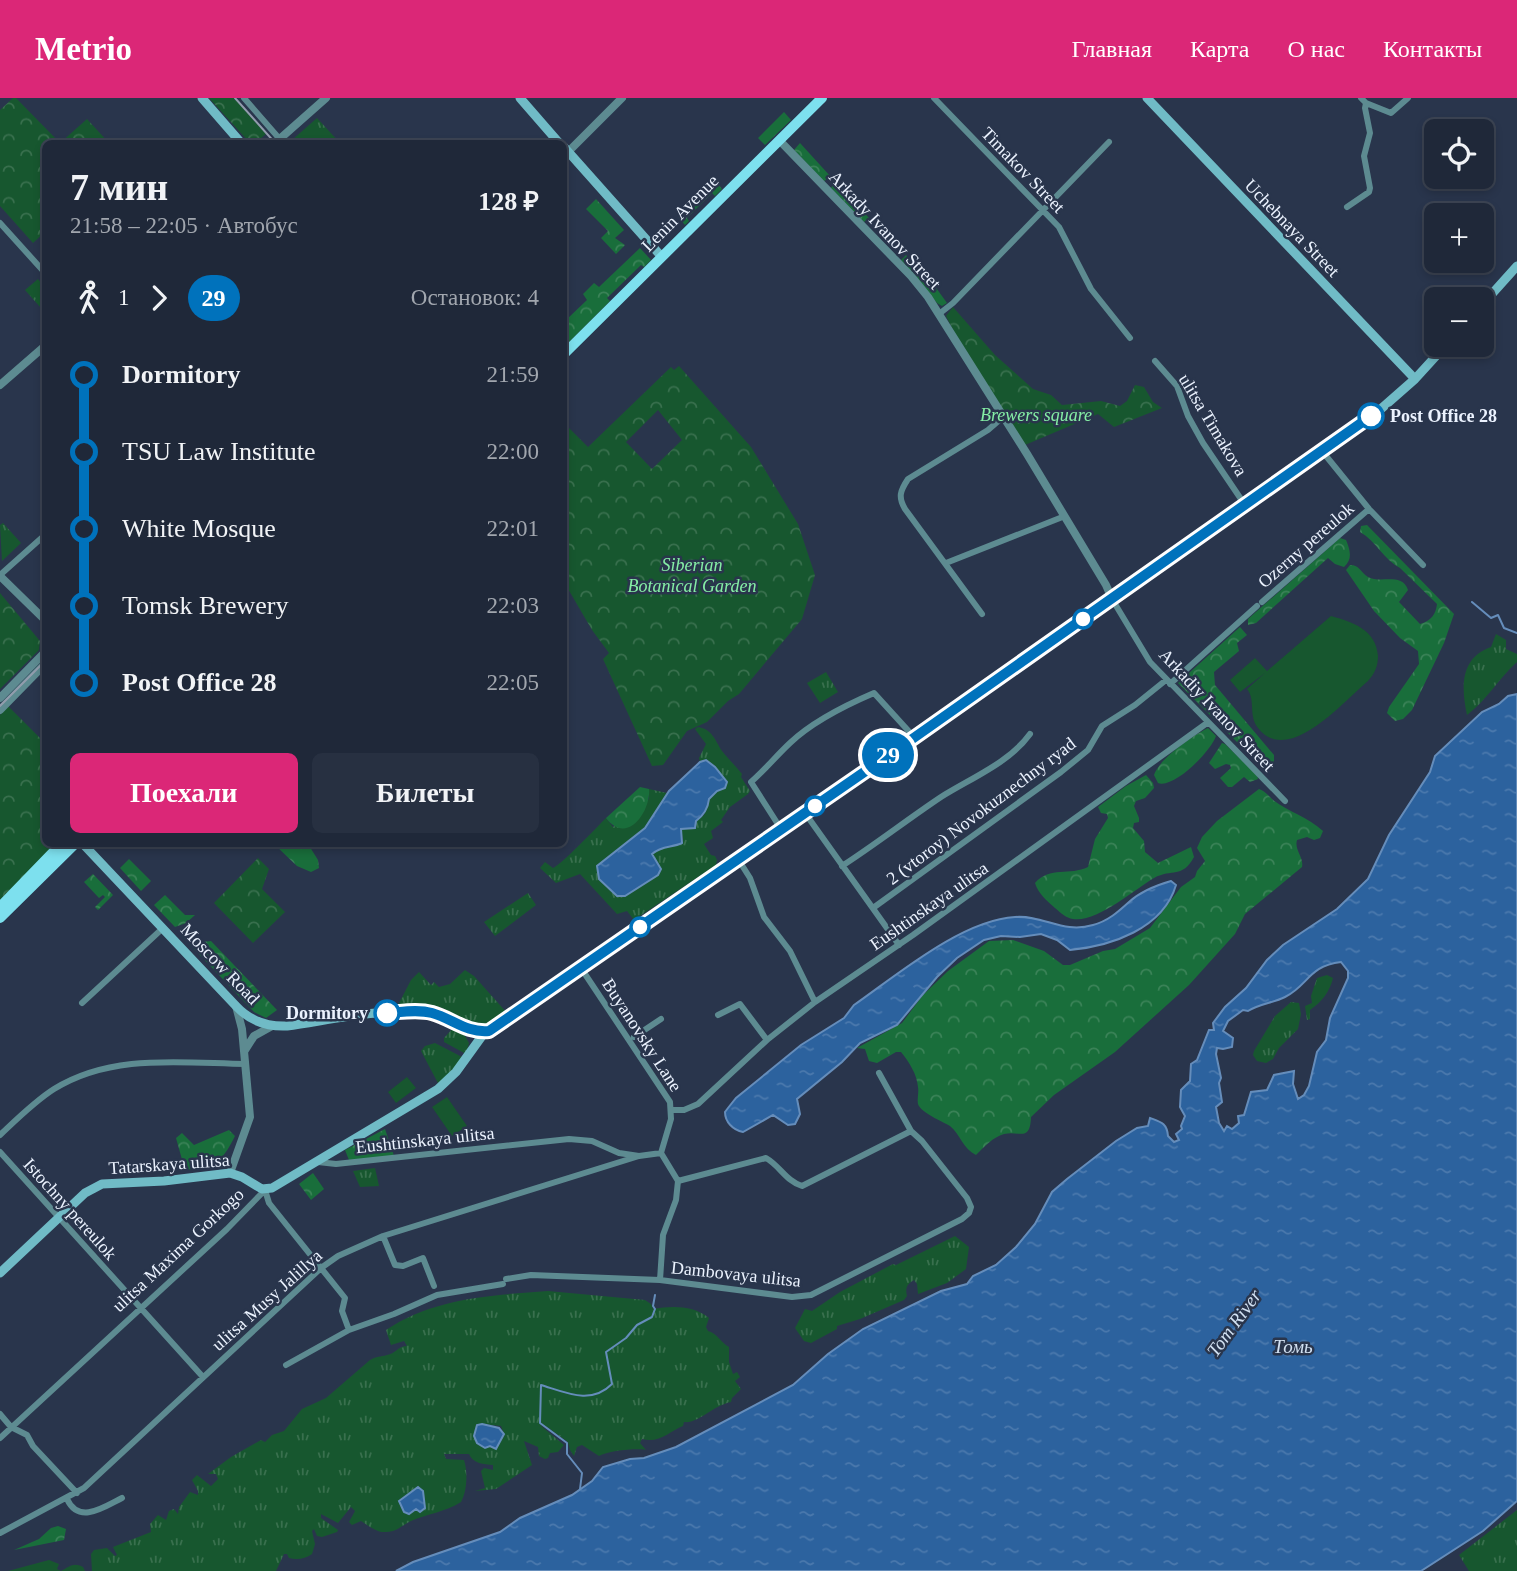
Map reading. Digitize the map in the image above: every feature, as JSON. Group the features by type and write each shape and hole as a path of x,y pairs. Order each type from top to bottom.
{"main road":[{"path":"202,98 239,140"},
{"path":"520,98 556,140"},
{"name":"Lenin Avenue","path":"567,351 822,98"},
{"name":"Uchebnaya Street","path":"1147,98 1415,379"},
{"path":"567,152 661,256"},
{"path":"1494,292 1517,266"},
{"path":"489,1031 915,737 1389,404 1435,357"},
{"path":"0,907 58,847"},
{"path":"0,918 72,847"},
{"name":"Moscow Road","path":"86,847 236,1006 254,1020 271,1026 411,1011 437,1015 465,1029 489,1031"},
{"path":"465,1029 472,1047"},
{"name":"ulitsa Maxima Gorkogo","path":"265,1190 278,1186 438,1089 456,1073 472,1047 489,1031"},
{"name":"Tatarskaya ulitsa","path":"0,1273 85,1193 98,1185 230,1173 265,1190"}],"street":[{"path":"244,98 277,140"},
{"path":"281,140 326,98"},
{"path":"567,146 622,98"},
{"name":"Timakov Street","path":"934,98 1059,227 1091,289 1130,338"},
{"path":"1364,101 1391,113 1408,98"},
{"path":"1347,207 1369,192 1370,188 1364,156 1370,133 1364,101"},
{"name":"Arkady Ivanov Street","path":"779,140 911,276 939,314 1065,516 1112,599"},
{"path":"939,314 953,303 1109,142"},
{"path":"0,223 42,270"},
{"path":"0,385 42,348"},
{"name":"ulitsa Timakova","path":"1155,361 1177,386 1188,416 1203,443 1245,505"},
{"path":"982,614 900,499 901,490 908,479 988,430 1003,416"},
{"path":"1322,451 1369,509 1423,565"},
{"name":"Ozerny pereulok","path":"1168,682 1369,509"},
{"path":"946,563 1065,516"},
{"path":"42,538 0,576 42,617"},
{"name":"Arkadiy Ivanov Street","path":"1112,599 1150,662 1285,801"},
{"path":"0,698 42,655"},
{"path":"0,710 42,667"},
{"name":"2 (vtoroy) Novokuznechny ryad","path":"873,908 1061,772 1088,750 1102,726 1168,682"},
{"path":"781,829 751,782 805,731 849,704 874,693 915,737"},
{"name":"Eushtinskaya ulitsa","path":"671,1111 684,1111 698,1104 766,1040 815,1002 899,945 1207,723"},
{"path":"842,866 882,841 923,809 1021,746 1030,734"},
{"path":"805,813 899,945"},
{"path":"738,859 750,878 764,917 790,951 815,1002"},
{"path":"82,1003 163,928"},
{"name":"Buyanovsky Lane","path":"581,968 666,1093 671,1111 661,1153"},
{"path":"718,1015 740,1004 766,1040"},
{"path":"230,1173 250,1117 246,1046 236,1006"},
{"path":"634,1037 661,1019"},
{"path":"242,1029 246,1023 254,1020"},
{"path":"246,1046 254,1020"},
{"path":"246,1046 258,1033 271,1026"},
{"path":"0,1135 54,1089 97,1069 173,1061 246,1064"},
{"path":"678,1181 766,1158 792,1183 802,1186 911,1131 878,1073"},
{"name":"Dambovaya ulitsa","path":"286,1365 349,1330 437,1295 531,1275 660,1280 792,1297 811,1295 962,1219 969,1213 971,1208 967,1198 922,1140 911,1131"},
{"name":"Eushtinskaya ulitsa","path":"315,1162 336,1164 569,1139 592,1141 619,1153 639,1156 661,1153"},
{"name":"Istochny pereulok","path":"0,1152 203,1377"},
{"path":"660,1280 663,1235 676,1200 678,1181 661,1153"},
{"path":"215,1174 226,1168 236,1156"},
{"path":"236,1156 237,1169 247,1180"},
{"name":"ulitsa Musy Jalillya","path":"0,1533 77,1493 321,1268 338,1256 383,1236 639,1156"},
{"path":"265,1190 269,1203 345,1297 342,1311 349,1330"},
{"name":"ulitsa Maxima Gorkogo","path":"0,1438 139,1307 227,1229 265,1190"},
{"path":"383,1236 395,1265 403,1266 424,1258 434,1286"},
{"path":"0,1414 12,1427 27,1435 33,1446 77,1493"},
{"path":"67,1499 78,1511 91,1513 122,1498"}],"green space":[{"path":"16,98 57,140 42,140 42,235 33,243 0,206 0,110"},
{"path":"209,98 234,98 266,134 259,140 247,140"},
{"path":"784,112 791,120 765,145 758,138"},
{"path":"317,118 337,140 292,140"},
{"path":"87,119 106,140 63,140"},
{"path":"800,143 831,177 824,181 794,150"},
{"path":"715,180 722,189 715,196 712,193 687,218 689,221 685,225 678,217"},
{"path":"835,181 869,218 864,222 831,188"},
{"path":"596,199 624,230 615,238 625,245 616,254 601,238 608,231 586,209"},
{"path":"640,248 651,260 644,267 641,265 607,298 610,301 567,344 567,319 587,300 583,294 594,283 599,287"},
{"path":"906,255 947,303 942,306 937,303 901,260"},
{"path":"38,279 42,284 41,308 25,290"},
{"name":"Brewers square","path":"953,307 995,355 1033,389 1051,395 1062,405 1101,401 1120,406 1127,401 1135,385 1144,387 1153,402 1162,408 1114,427 1098,414 1025,445 954,332 946,316"},
{"name":"Siberian Botanical Garden","path":"679,366 751,447 798,524 815,575 802,619 739,694 707,722 687,731 663,765 652,766 603,659 609,653 567,587 567,426 588,447 671,367 674,370","holes":["658,410 682,440 652,469 626,442"]},
{"path":"3,523 21,543 2,561 0,525"},
{"path":"1367,525 1454,614 1444,643 1412,710 1403,719 1395,721 1387,713 1419,664 1418,651 1400,638 1374,611 1346,570 1353,565 1373,579 1401,581 1408,590 1399,602 1420,624 1432,617 1437,604 1360,532 1361,526"},
{"path":"1340,538 1346,540 1350,558 1344,567 1328,558 1256,623 1248,625 1248,619"},
{"path":"0,593 40,641 39,650 0,689"},
{"path":"1331,616 1355,624 1373,639 1378,656 1374,672 1368,681 1315,727 1300,736 1284,740 1270,738 1255,723 1247,689 1265,673 1240,692 1230,680 1255,658 1267,671"},
{"path":"1240,627 1247,635 1237,643 1239,651 1214,672 1215,685 1274,755 1274,764 1265,770 1178,683"},
{"path":"1496,634 1506,640 1506,649 1517,654 1517,662 1467,715 1464,684 1468,666 1473,658 1491,647"},
{"path":"826,672 838,692 820,703 807,683"},
{"path":"8,706 42,740 42,847 54,847 0,900 0,715"},
{"path":"698,727 713,736 742,774 741,777 750,791 730,807 721,820 723,822 711,831 713,838 704,844 711,855 715,856 716,865 634,920 627,911 617,914 580,874 556,883 540,868 545,862 553,868 557,865 606,818 613,827 649,799 649,789 667,793 645,828 611,855 599,879 621,897 658,874 652,854 667,845 677,846 683,840 681,829 694,828 696,821 704,815 709,799 726,782 715,767 703,760 700,762 699,758 706,744 695,729"},
{"path":"1208,728 1216,736 1200,759 1182,775 1165,783 1158,783 1154,775 1162,762 1185,742"},
{"path":"1222,743 1257,775 1258,779 1250,782 1244,777 1232,787 1228,787 1220,778 1231,768 1230,765 1215,769 1209,763"},
{"path":"1146,775 1154,788 1145,798 1136,801 1134,806 1139,822 1134,823 1133,828 1144,841 1145,852 1158,863 1191,847 1194,857 1181,871 1154,878 1093,916 1073,919 1066,916 1043,897 1035,883 1047,875 1088,867 1095,839 1108,818 1098,807"},
{"path":"640,787 649,789 649,798 642,815 629,827 614,826 606,818"},
{"path":"1259,789 1323,831 1320,838 1314,840 1307,837 1297,840 1302,867 1245,914 1235,934 1189,985 1115,1052 1054,1095 1031,1117 1026,1133 1000,1135 976,1155 950,1126 927,1114 920,1107 916,1077 901,1052 877,1063 869,1061 865,1049 857,1048 902,1023 923,995 948,971 989,941 1013,940 1044,951 1063,965 1070,965 1103,951 1115,949 1150,928 1181,887 1195,877 1205,861 1197,848 1202,837 1217,821"},
{"path":"277,847 310,847 318,860 319,868 311,872 297,866"},
{"path":"258,858 269,869 262,889 285,912 253,943 214,903"},
{"path":"129,859 151,881 141,891 120,868"},
{"path":"93,874 113,895 98,910 95,907 105,897 103,895 99,898 84,882"},
{"path":"528,893 536,905 495,936 484,922"},
{"path":"165,895 185,915 195,915 186,923 175,927 154,905"},
{"path":"185,931 203,942 211,941 277,1010 266,1018 254,1012 181,935"},
{"path":"465,970 474,976 507,1013 479,1026 467,1024 436,1006 397,1007 411,980 419,972 431,985 434,982 439,987 450,984"},
{"path":"1327,975 1333,978 1330,987 1322,1000 1310,1010 1310,1019 1307,1020 1305,1006 1312,1003 1311,996 1317,978"},
{"path":"1291,1002 1299,1003 1301,1014 1298,1029 1279,1048 1273,1059 1266,1063 1257,1061 1253,1055 1254,1051 1275,1016"},
{"path":"454,1027 464,1034 469,1043 466,1054 444,1042 444,1038"},
{"path":"435,1043 464,1058 439,1085 421,1051 425,1046"},
{"path":"407,1077 416,1088 396,1103 388,1092"},
{"path":"447,1097 467,1126 452,1136 432,1107"},
{"path":"385,1129 394,1156 349,1160 345,1150"},
{"path":"229,1130 235,1136 221,1158 204,1167 185,1170 176,1138 182,1133 194,1145"},
{"path":"375,1168 379,1186 360,1187 353,1171"},
{"path":"313,1173 324,1189 311,1200 299,1184"},
{"path":"955,1236 969,1247 966,1269 947,1283 918,1294 914,1280 907,1286 904,1300 837,1326 837,1329 811,1343 804,1341 795,1328 805,1309 812,1311 840,1292 893,1264 896,1265"},
{"path":"548,1291 645,1300 653,1309 674,1307 703,1314 709,1318 706,1327 708,1331 729,1347 729,1362 733,1374 737,1372 740,1377 735,1381 741,1389 731,1402 695,1420 684,1422 683,1426 664,1436 654,1440 642,1439 640,1443 646,1450 622,1450 599,1456 582,1445 577,1447 574,1456 568,1442 540,1425 564,1445 545,1459 539,1456 538,1447 524,1441 532,1465 496,1489 475,1491 485,1488 481,1471 484,1468 493,1470 493,1465 476,1462 469,1454 444,1454 446,1459 464,1460 466,1482 461,1502 390,1532 376,1530 361,1521 352,1525 349,1522 355,1511 351,1507 338,1523 321,1514 321,1518 338,1530 337,1532 322,1537 317,1536 314,1529 312,1531 315,1544 312,1554 298,1559 284,1554 276,1571 92,1571 91,1554 94,1550 107,1548 115,1556 117,1555 113,1547 151,1532 150,1524 158,1515 166,1520 169,1511 174,1509 178,1514 179,1507 190,1492 198,1495 192,1480 197,1475 211,1486 218,1479 216,1474 208,1474 231,1457 284,1431 302,1409 326,1398 370,1360 407,1346 404,1341 391,1345 386,1330 404,1319 443,1305 485,1297","holes":["477,1425 501,1426 504,1434 497,1444 485,1447 481,1444","423,1491 425,1508 416,1509 409,1514 404,1512 399,1501"]},
{"path":"1517,1510 1517,1571 1469,1571 1459,1555"},
{"path":"58,1526 66,1529 64,1540 14,1550 39,1539 51,1528"},
{"path":"49,1560 59,1564 57,1569 61,1571 8,1571"},
{"path":"74,1565 83,1567 85,1571 61,1571"}],"water":[{"name":"Томь","path":"1517,694 1517,1501 1483,1531 1421,1571 396,1571 413,1562 500,1532 520,1518 572,1495 592,1481 603,1467 644,1458 676,1447 793,1385 828,1354 863,1329 941,1291 967,1284 973,1276 996,1265 1016,1247 1035,1224 1052,1192 1116,1141 1137,1128 1148,1126 1150,1118 1163,1124 1174,1142 1179,1140 1176,1134 1182,1129 1185,1116 1180,1107 1181,1090 1190,1081 1191,1064 1197,1060 1209,1030 1214,1030 1213,1023 1283,945 1337,909 1368,879 1389,835 1430,772 1435,756 1482,712 1508,696","holes":["1341,962 1348,971 1348,978 1330,1018 1326,1040 1317,1052 1309,1086 1304,1095 1298,1099 1293,1084 1294,1071 1274,1075 1267,1090 1251,1092 1244,1115 1238,1116 1239,1123 1232,1129 1227,1126 1224,1131 1219,1123 1216,1107 1222,1102 1216,1054 1217,1048 1232,1047 1233,1038 1223,1031 1228,1021 1243,1010 1248,1011 1285,997 1322,967"]},
{"path":"706,760 727,782 725,788 709,799 705,812 696,821 695,828 681,829 682,843 652,854 661,869 658,875 625,896 617,896 599,879 597,866 645,828 669,791 700,762"},
{"path":"1171,881 1176,885 1160,913 1148,924 1118,939 1070,950 1057,940 1041,934 1001,936 984,940 957,958 937,977 897,1025 860,1043 842,1062 797,1099 800,1114 795,1124 788,1125 773,1115 743,1132 728,1122 725,1112 736,1098 801,1045 844,1018 854,1005 952,938 995,920 1015,917 1072,927 1093,925 1112,916 1143,892"},
{"path":"477,1425 499,1428 504,1434 496,1449 490,1446 485,1448 477,1443 474,1436"},
{"path":"418,1487 423,1491 425,1508 420,1512 416,1509 409,1514 404,1512 399,1501"}],"waterway":[{"path":"1472,602 1491,618 1498,615 1504,628 1517,633"},
{"path":"580,1489 582,1473 567,1454 567,1443 540,1423 541,1385 587,1396 612,1384 606,1352 626,1338 637,1325 652,1317 655,1295"}],"tram line":[{"path":"235,98 272,140"},
{"path":"0,706 42,664"}],"bus line":[{"name":"29","path":"387,1013 430,1013 465,1029 489,1031 915,737 1371,416"}],"place":[{"name":"Post Office 28","path":"1371,416"},
{"name":"Dormitory","path":"387,1013"}],"water label":[{"name":"Tom River","path":"1234,1323"}]}
